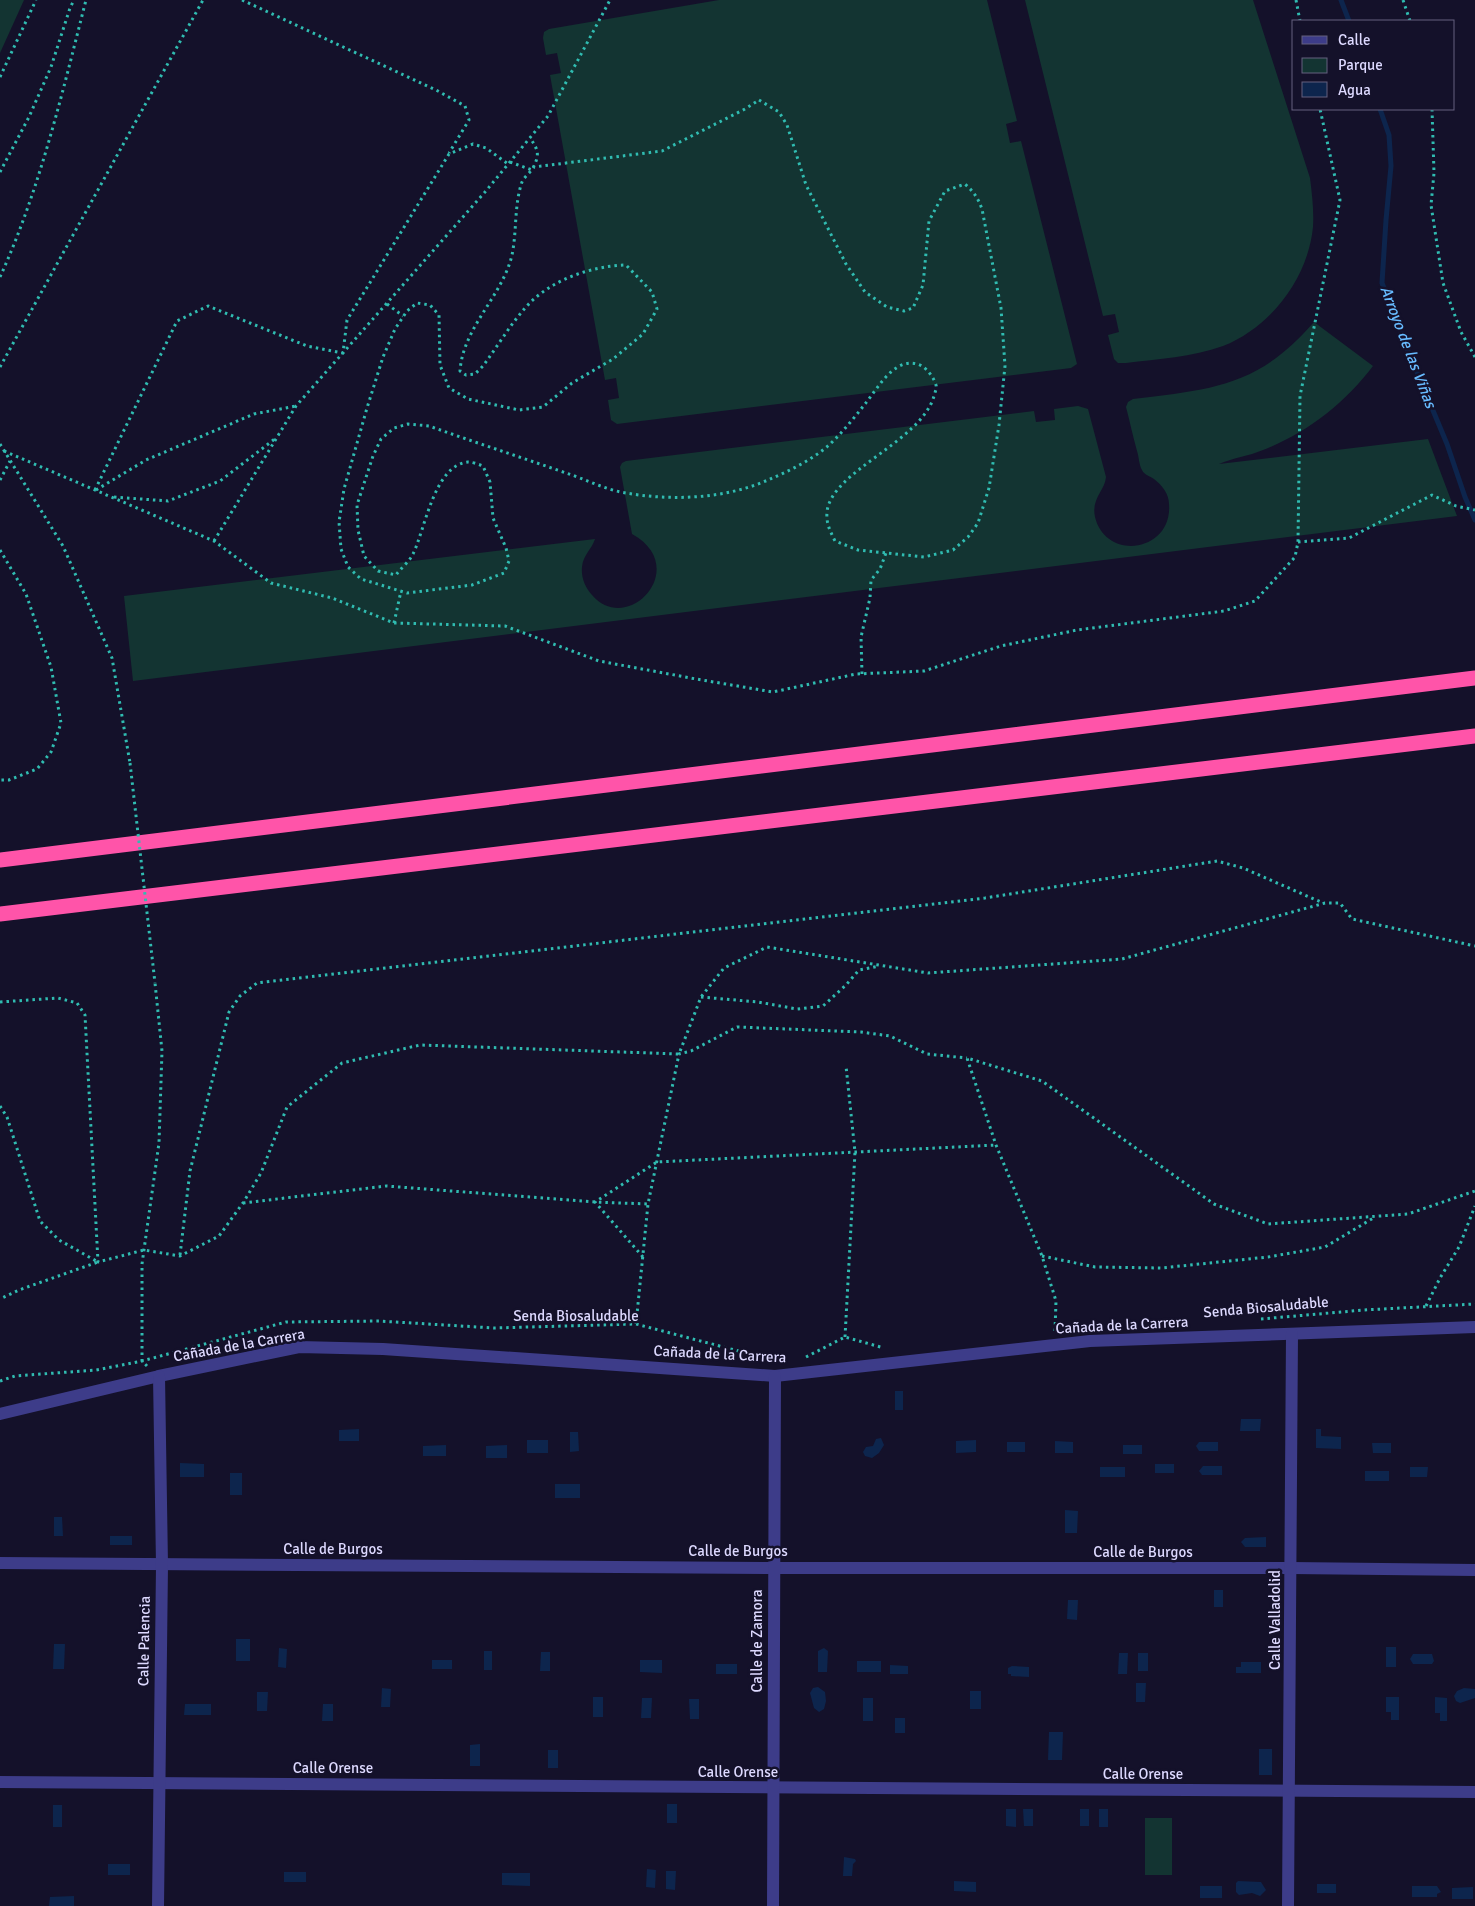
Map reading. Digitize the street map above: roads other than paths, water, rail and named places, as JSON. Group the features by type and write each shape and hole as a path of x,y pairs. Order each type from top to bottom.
{"highway":[{"path":"0,860 1475,678"},
{"path":"0,914 1475,736"}],"street":[{"name":"Cañada de la Carrera","path":"0,1414 159,1376 300,1347 382,1349 775,1376 1090,1341 1475,1327"},
{"name":"Calle Valladolid","path":"1288,1906 1292,1568 1292,1334"},
{"name":"Calle Palencia","path":"158,1906 162,1565 159,1376"},
{"name":"Calle de Zamora","path":"773,1906 775,1376"},
{"name":"Calle de Burgos","path":"0,1563 1475,1570"},
{"name":"Calle Orense","path":"0,1782 1475,1792"}],"water":[{"path":"895,1391 903,1391 903,1410 895,1410"},
{"path":"1241,1419 1261,1419 1260,1431 1240,1431"},
{"path":"359,1429 359,1441 339,1441 339,1430"},
{"path":"1316,1429 1321,1429 1321,1436 1341,1437 1341,1449 1316,1448"},
{"path":"570,1432 578,1432 579,1451 570,1452"},
{"path":"881,1438 884,1445 879,1453 872,1458 865,1456 863,1452 866,1447 873,1446 876,1439"},
{"path":"527,1440 548,1440 548,1453 527,1453"},
{"path":"976,1440 976,1452 956,1453 956,1441"},
{"path":"1055,1441 1073,1442 1073,1453 1055,1453"},
{"path":"1007,1442 1025,1442 1025,1452 1007,1452"},
{"path":"1199,1442 1218,1442 1218,1451 1199,1451 1196,1446"},
{"path":"1372,1443 1391,1443 1391,1453 1373,1453"},
{"path":"446,1445 446,1456 423,1456 423,1446"},
{"path":"507,1445 507,1458 486,1458 486,1446"},
{"path":"1123,1445 1142,1445 1142,1454 1123,1454"},
{"path":"180,1463 204,1464 204,1477 180,1477"},
{"path":"1155,1464 1174,1464 1174,1473 1155,1473"},
{"path":"1203,1466 1222,1466 1222,1475 1202,1475 1199,1471"},
{"path":"1100,1467 1125,1467 1125,1477 1100,1477"},
{"path":"1410,1467 1428,1467 1427,1477 1410,1477"},
{"path":"1365,1471 1389,1471 1389,1481 1365,1481"},
{"path":"230,1473 242,1473 242,1495 230,1495"},
{"path":"555,1484 580,1484 580,1498 555,1498"},
{"path":"1065,1510 1078,1511 1077,1533 1065,1533"},
{"path":"54,1517 62,1517 63,1536 54,1536"},
{"path":"110,1536 132,1536 132,1545 110,1545"},
{"path":"1266,1537 1266,1547 1245,1547 1241,1542 1245,1538"},
{"path":"1214,1590 1223,1590 1223,1607 1214,1607"},
{"path":"1068,1600 1078,1600 1077,1620 1067,1619"},
{"path":"236,1639 250,1639 250,1661 236,1661"},
{"path":"54,1644 65,1644 64,1669 53,1669"},
{"path":"1386,1647 1396,1647 1396,1667 1386,1667"},
{"path":"279,1648 287,1649 286,1668 278,1667"},
{"path":"824,1648 828,1651 827,1672 818,1672 818,1651"},
{"path":"484,1651 492,1651 492,1670 484,1670"},
{"path":"541,1652 550,1652 550,1671 540,1671"},
{"path":"1119,1653 1128,1653 1127,1674 1118,1674"},
{"path":"1138,1653 1148,1653 1148,1671 1138,1671"},
{"path":"1413,1654 1432,1654 1434,1661 1432,1664 1413,1664 1410,1659"},
{"path":"432,1660 452,1660 452,1669 432,1669"},
{"path":"640,1660 662,1660 662,1673 640,1672"},
{"path":"857,1661 881,1661 881,1672 857,1672"},
{"path":"1241,1662 1261,1662 1261,1673 1236,1673 1236,1667 1241,1667"},
{"path":"716,1664 737,1664 737,1674 716,1674"},
{"path":"890,1665 908,1666 908,1674 890,1674"},
{"path":"1012,1666 1029,1667 1029,1677 1011,1676 1011,1674 1008,1674 1008,1668"},
{"path":"1136,1683 1146,1683 1145,1702 1136,1702"},
{"path":"818,1687 825,1692 826,1701 824,1709 819,1712 814,1708 810,1693 813,1688"},
{"path":"382,1688 391,1689 390,1707 381,1707"},
{"path":"1464,1688 1475,1689 1475,1698 1460,1703 1456,1701 1454,1696 1457,1691"},
{"path":"970,1691 981,1691 981,1709 970,1709"},
{"path":"257,1692 268,1692 267,1711 257,1711"},
{"path":"593,1697 603,1697 603,1717 593,1717"},
{"path":"1386,1697 1399,1697 1399,1720 1391,1720 1391,1712 1386,1712"},
{"path":"1435,1697 1447,1698 1447,1721 1440,1721 1440,1713 1435,1713"},
{"path":"642,1698 652,1698 651,1718 641,1718"},
{"path":"863,1698 873,1698 873,1721 863,1721"},
{"path":"689,1699 699,1699 699,1719 690,1719"},
{"path":"185,1704 211,1704 211,1715 184,1715"},
{"path":"323,1704 333,1704 333,1721 322,1721"},
{"path":"895,1718 905,1718 905,1733 895,1733"},
{"path":"1049,1732 1063,1732 1062,1760 1048,1760"},
{"path":"480,1744 480,1766 470,1766 470,1745"},
{"path":"1259,1749 1272,1749 1272,1775 1259,1775"},
{"path":"548,1750 558,1750 558,1768 548,1768"},
{"path":"667,1804 677,1804 677,1823 667,1823"},
{"path":"53,1805 62,1805 62,1827 53,1827"},
{"path":"1006,1809 1016,1809 1016,1827 1006,1826"},
{"path":"1023,1809 1033,1809 1033,1826 1024,1826"},
{"path":"1080,1809 1089,1809 1089,1826 1080,1826"},
{"path":"1099,1809 1108,1809 1108,1827 1099,1827"},
{"path":"844,1857 855,1859 856,1861 853,1864 852,1876 843,1876"},
{"path":"108,1864 130,1864 130,1875 108,1875"},
{"path":"647,1869 656,1870 655,1888 646,1887"},
{"path":"666,1871 676,1871 675,1890 666,1889"},
{"path":"284,1872 306,1872 306,1882 284,1882"},
{"path":"502,1873 530,1873 530,1886 502,1885"},
{"path":"954,1881 976,1882 976,1892 954,1891"},
{"path":"1238,1881 1261,1882 1266,1890 1260,1896 1252,1893 1239,1895 1236,1892 1236,1883"},
{"path":"1317,1884 1336,1884 1336,1893 1317,1893"},
{"path":"1200,1886 1222,1886 1222,1898 1200,1898"},
{"path":"1412,1886 1437,1886 1441,1892 1437,1894 1437,1897 1412,1897"},
{"path":"1473,1887 1473,1899 1452,1899 1452,1888"},
{"path":"74,1896 74,1906 49,1906 50,1897"}],"waterway":[{"name":"Arroyo de las Viñas","path":"1341,0 1349,20"},
{"name":"Arroyo de las Viñas","path":"1380,110 1389,135 1391,166 1382,283 1447,444 1475,520"}]}
